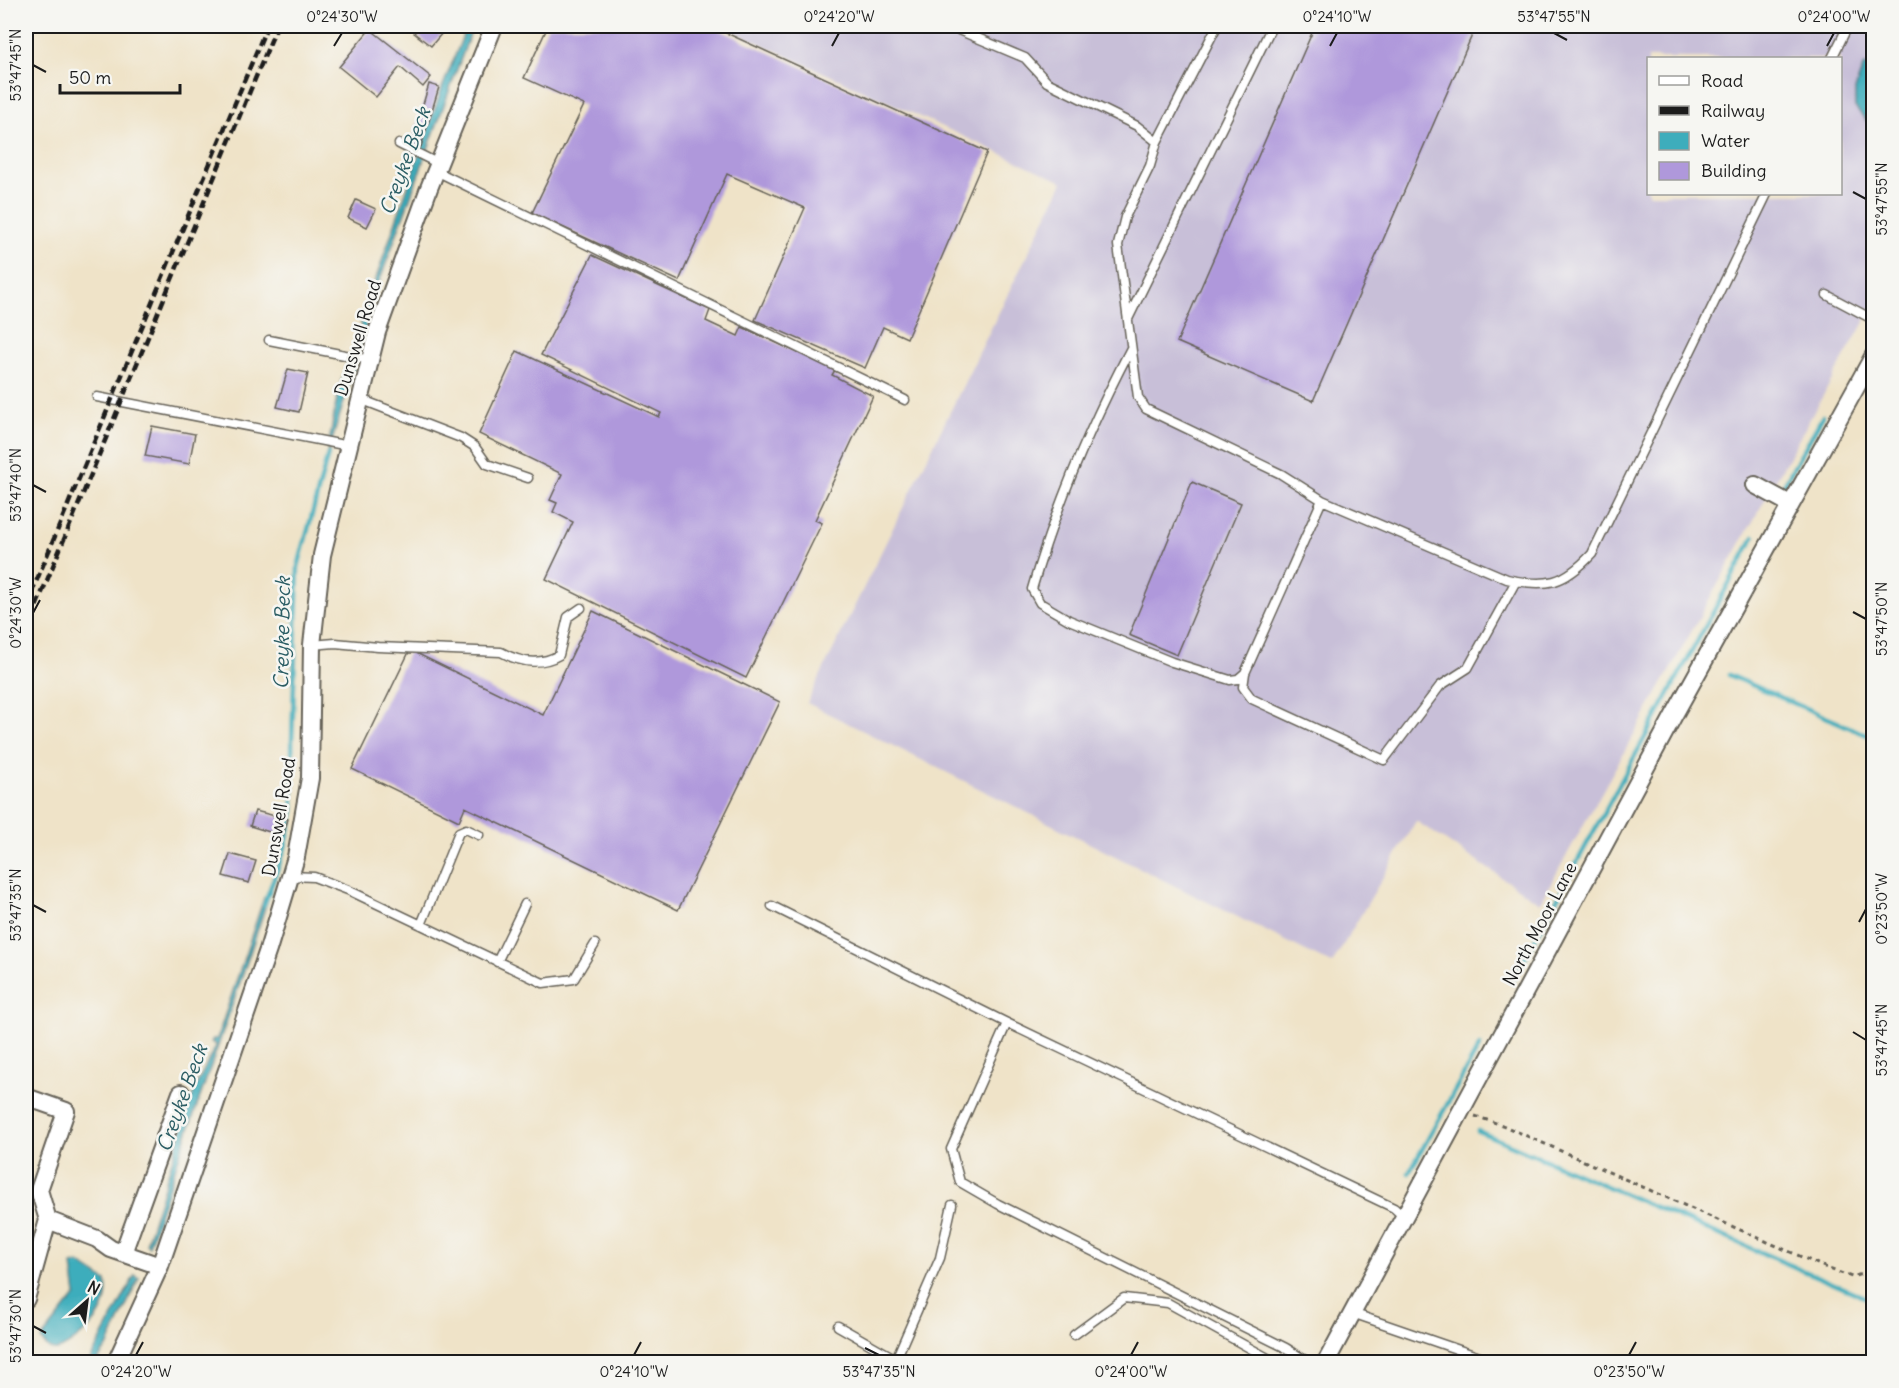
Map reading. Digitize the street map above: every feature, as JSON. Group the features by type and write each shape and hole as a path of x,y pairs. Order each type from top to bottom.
{"street":[{"name":"Dunswell Road","path":"116,1362 160,1266 268,950 290,876 310,777 312,645 322,555 343,445 360,399 365,359 377,332 434,164 494,26"},
{"name":"North Moor Lane","path":"1326,1362 1355,1314 1674,715 1874,355"},
{"path":"1755,485 1790,504"},
{"path":"123,1253 181,1093"},
{"path":"26,1096 66,1111 39,1190 48,1220 26,1299"},
{"path":"48,1220 97,1239 123,1253 160,1266"}],"lane":[{"path":"949,26 1025,58 1047,82 1137,126 1157,142"},
{"path":"1217,26 1157,142 1150,166 1125,217 1118,245 1138,398 1146,409 1281,474 1322,500 1516,581 1531,584 1555,582 1574,573 1592,554 1767,195"},
{"path":"1128,320 1272,26"},
{"path":"1832,57 1848,26"},
{"path":"399,144 434,164 905,400"},
{"path":"1827,295 1874,320"},
{"path":"269,340 365,359"},
{"path":"1131,347 1107,394 1066,494 1042,554 1032,589 1040,603 1069,620 1172,662 1230,680 1238,679 1245,674"},
{"path":"97,397 343,445"},
{"path":"360,399 461,438 476,447 487,465 528,478"},
{"path":"1322,500 1245,674 1243,687 1252,699 1384,760 1440,686 1468,668 1516,581"},
{"path":"312,645 335,643 501,652 518,661 550,660 559,655 568,616 581,608"},
{"path":"421,925 459,832 466,829 479,835"},
{"path":"290,876 315,877 543,983 574,980 595,944"},
{"path":"497,962 525,904"},
{"path":"772,906 1008,1023 1394,1208 1406,1218"},
{"path":"1008,1023 951,1149 960,1182 998,1204 1286,1348 1308,1362"},
{"path":"838,1326 896,1361 940,1258 952,1205"},
{"path":"1074,1335 1124,1298 1168,1304 1275,1362"},
{"path":"1355,1314 1494,1362"}],"path":[{"path":"1462,1112 1502,1125 1829,1269 1852,1277 1874,1270"}],"shaded area":[{"path":"722,26 1873,26 1873,306 1540,903 1416,821 1332,964 807,703 1063,182"}],"water":[{"path":"467,26 473,26 366,318 366,330 326,460 338,392 346,365 361,333 361,322 442,88"},
{"path":"1864,65 1873,69 1873,128 1855,107 1855,90"},
{"path":"264,898 267,901 253,944 149,1246 146,1244 195,1088 216,1045 211,1042 217,1039"},
{"path":"79,1263 106,1281 106,1299 100,1315 89,1329 66,1346 53,1350 41,1339 76,1295 72,1265"},
{"path":"135,1275 139,1278 107,1347 96,1362 89,1362"}],"building":[{"path":"420,26 448,26 431,46 414,33"},
{"path":"548,26 711,26 987,152 907,338 883,327 865,368 755,320 805,208 727,174 679,281 532,213 584,105 524,78"},
{"path":"1315,26 1476,26 1313,401 1177,342"},
{"path":"370,29 431,77 423,87 400,67 376,97 339,67"},
{"path":"429,84 439,87 421,147 411,145"},
{"path":"356,200 376,209 367,227 348,218"},
{"path":"592,255 710,310 706,321 738,336 742,327 835,370 832,375 873,396 815,520 822,523 746,678 546,579 573,522 553,512 557,503 550,500 562,474 479,434 517,351 659,417 661,413 541,355"},
{"path":"288,369 308,373 299,412 277,407"},
{"path":"152,426 195,434 189,464 145,456"},
{"path":"1192,482 1241,503 1177,655 1129,635"},
{"path":"593,611 780,702 678,910 465,807 459,821 352,769 410,650 543,715"},
{"path":"255,811 288,819 283,836 250,826"},
{"path":"230,854 256,861 249,883 223,876"}],"waterway":[{"path":"1782,488 1823,416"},
{"name":"Creyke Beck","path":"264,905 284,851 293,814 292,741 298,567 328,454"},
{"path":"1514,978 1754,537"},
{"path":"1729,675 1874,738"},
{"path":"1409,1173 1480,1045"},
{"path":"1478,1131 1874,1301"}],"railway":[{"path":"26,606 267,26"},
{"path":"26,631 277,26"}]}
